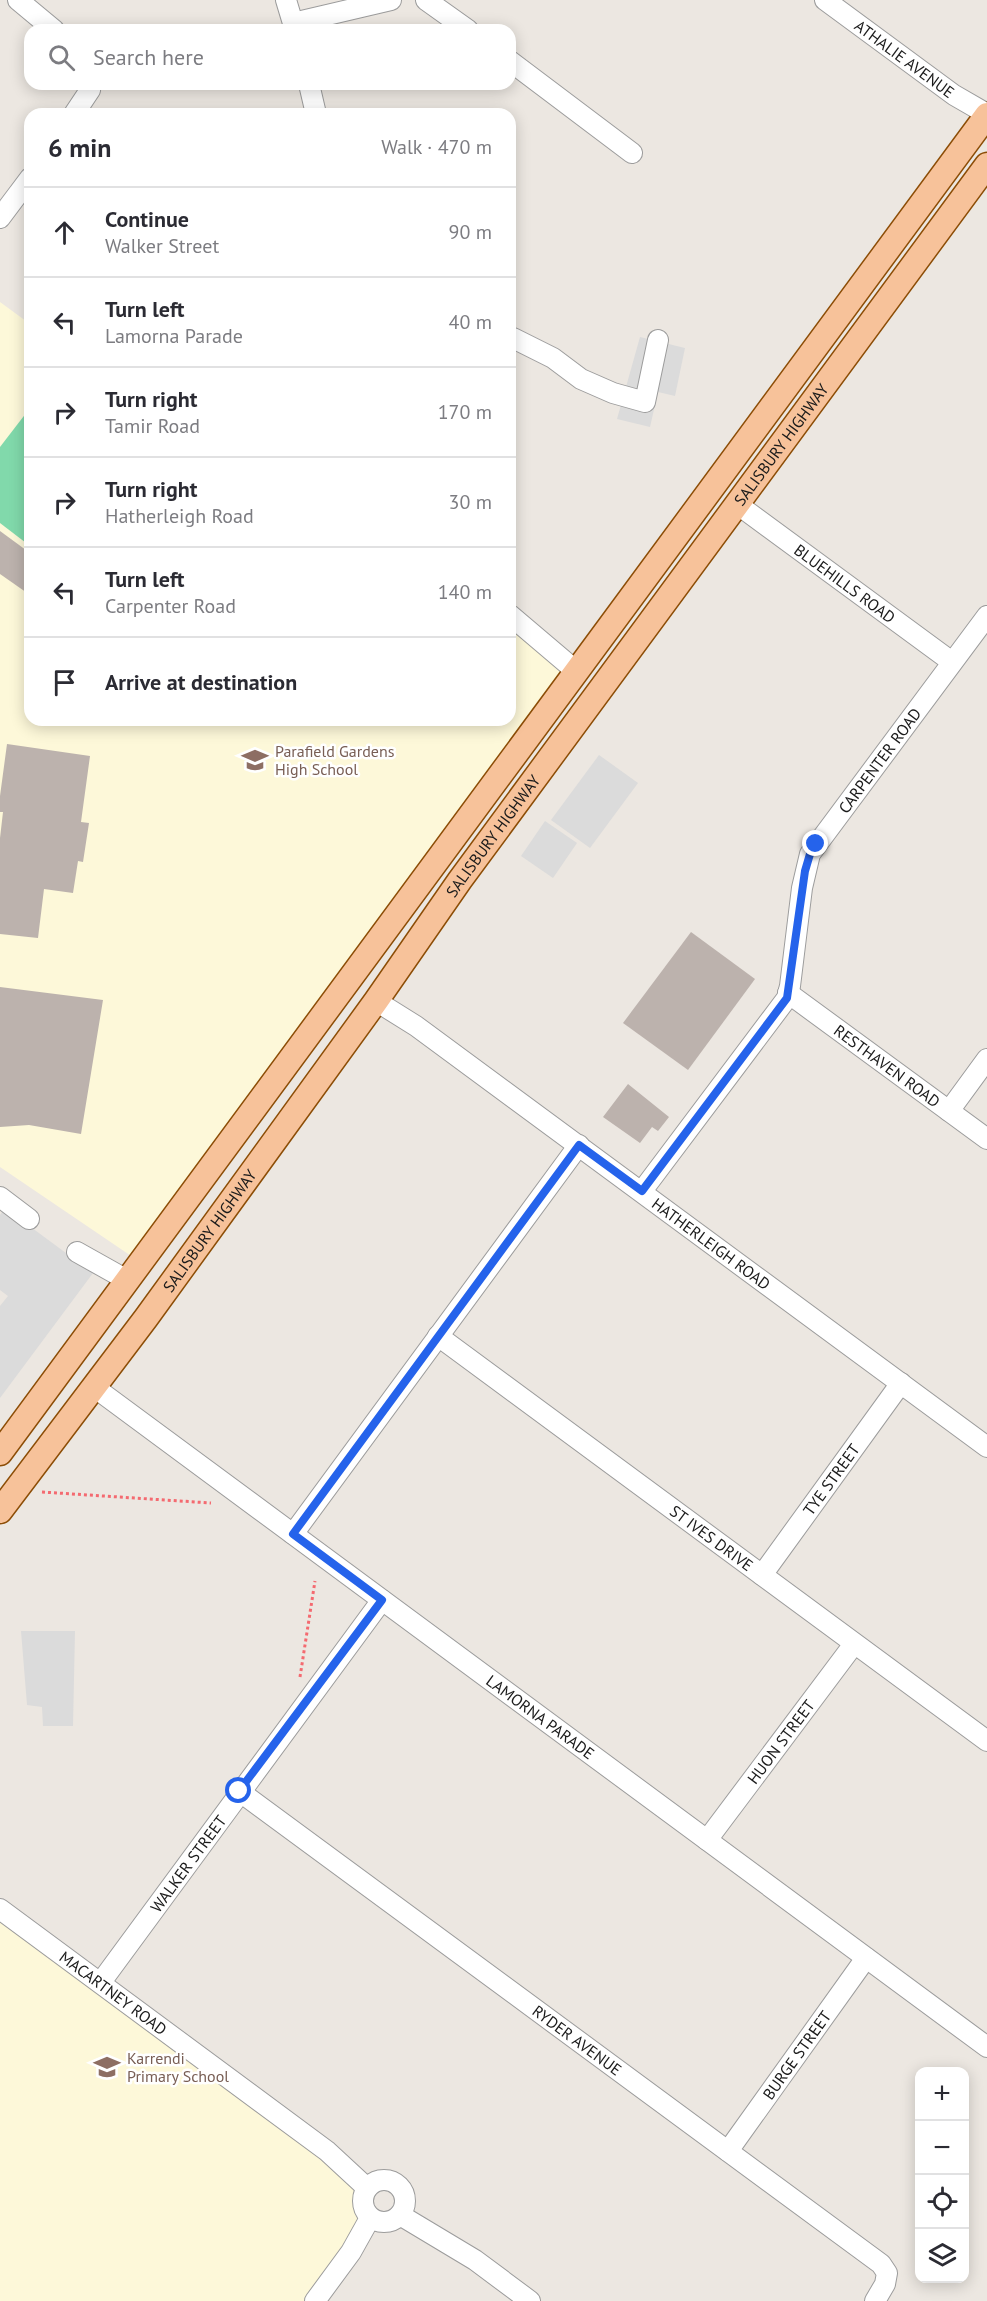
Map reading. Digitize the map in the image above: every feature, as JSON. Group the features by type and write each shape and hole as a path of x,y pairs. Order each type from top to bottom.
{"main road":[{"name":"SALISBURY HIGHWAY","path":"0,1453 987,114"},
{"name":"SALISBURY HIGHWAY","path":"0,1511 94,1387 376,1001 460,880 987,165"},
{"path":"713,487 737,504"},
{"path":"576,671 601,689"},
{"path":"347,981 376,1001"}],"street":[{"path":"18,0 47,24"},
{"path":"286,0 293,24"},
{"path":"301,24 391,0"},
{"path":"426,0 460,24"},
{"name":"ATHALIE AVENUE","path":"825,0 954,95 987,114"},
{"path":"516,66 632,153"},
{"path":"78,108 90,90"},
{"path":"310,90 315,108"},
{"path":"0,218 24,186"},
{"path":"516,341 553,358 581,380 613,393 645,402 658,340"},
{"name":"BLUEHILLS ROAD","path":"737,504 952,662"},
{"name":"CARPENTER ROAD","path":"642,1191 787,998 802,888 810,854 987,616"},
{"path":"516,620 576,671"},
{"name":"RESTHAVEN ROAD","path":"788,993 987,1139"},
{"name":"HATHERLEIGH ROAD","path":"376,1001 416,1026 987,1447"},
{"path":"948,1111 987,1059"},
{"path":"293,1534 579,1145"},
{"path":"0,1197 29,1219"},
{"path":"77,1252 127,1280"},
{"name":"ST IVES DRIVE","path":"438,1336 987,1741"},
{"name":"TYE STREET","path":"762,1575 901,1383"},
{"name":"LAMORNA PARADE","path":"94,1387 987,2047"},
{"name":"WALKER STREET","path":"100,1982 382,1600"},
{"name":"HUON STREET","path":"707,1840 854,1644"},
{"name":"RYDER AVENUE","path":"239,1791 881,2264 887,2273 885,2284 875,2301"},
{"name":"MACARTNEY ROAD","path":"0,1909 327,2151 367,2188"},
{"name":"BURGE STREET","path":"728,2151 866,1958"},
{"path":"380,2180 400,2187 405,2201 400,2215 382,2223 370,2218 363,2204 363,2196 367,2188 380,2180"},
{"path":"400,2215 475,2260 530,2301"},
{"path":"315,2301 351,2252 370,2218"}],"path":[{"path":"42,1492 211,1503"},
{"path":"299,1684 315,1581"}],"shaded area":[{"name":"Parafield Gardens High School","path":"0,302 24,320 24,726 516,726 516,620 576,671 140,1262 0,1167"},
{"path":"640,337 685,348 675,396 658,392 650,427 617,419"},
{"path":"599,755 638,783 590,848 551,820"},
{"path":"545,821 577,843 553,878 521,856"},
{"path":"5,1208 93,1273 0,1398 0,1306 8,1296 0,1290 0,1215"},
{"path":"21,1631 75,1631 73,1726 43,1726 42,1707 27,1705"},
{"name":"Karrendi Primary School","path":"0,1909 327,2151 363,2196 365,2212 315,2301 0,2301"}],"green space":[{"path":"24,416 24,541 0,523 0,447"}],"building":[{"path":"0,531 24,549 24,591 0,574"},
{"path":"7,744 90,756 81,822 89,823 83,862 78,861 73,893 44,889 38,938 0,934 0,838 3,812 0,812 0,796"},
{"path":"691,932 755,979 688,1070 623,1023"},
{"path":"0,987 103,1000 81,1134 29,1125 0,1127"},
{"path":"628,1084 669,1117 658,1131 652,1127 640,1143 603,1117"}],"place":[{"name":"Parafield Gardens High School","path":"255,760"},
{"name":"Karrendi Primary School","path":"107,2067"}],"route":[{"path":"239,1791 382,1600 293,1534 579,1145 642,1191 787,998 805,871 816,844"}]}
